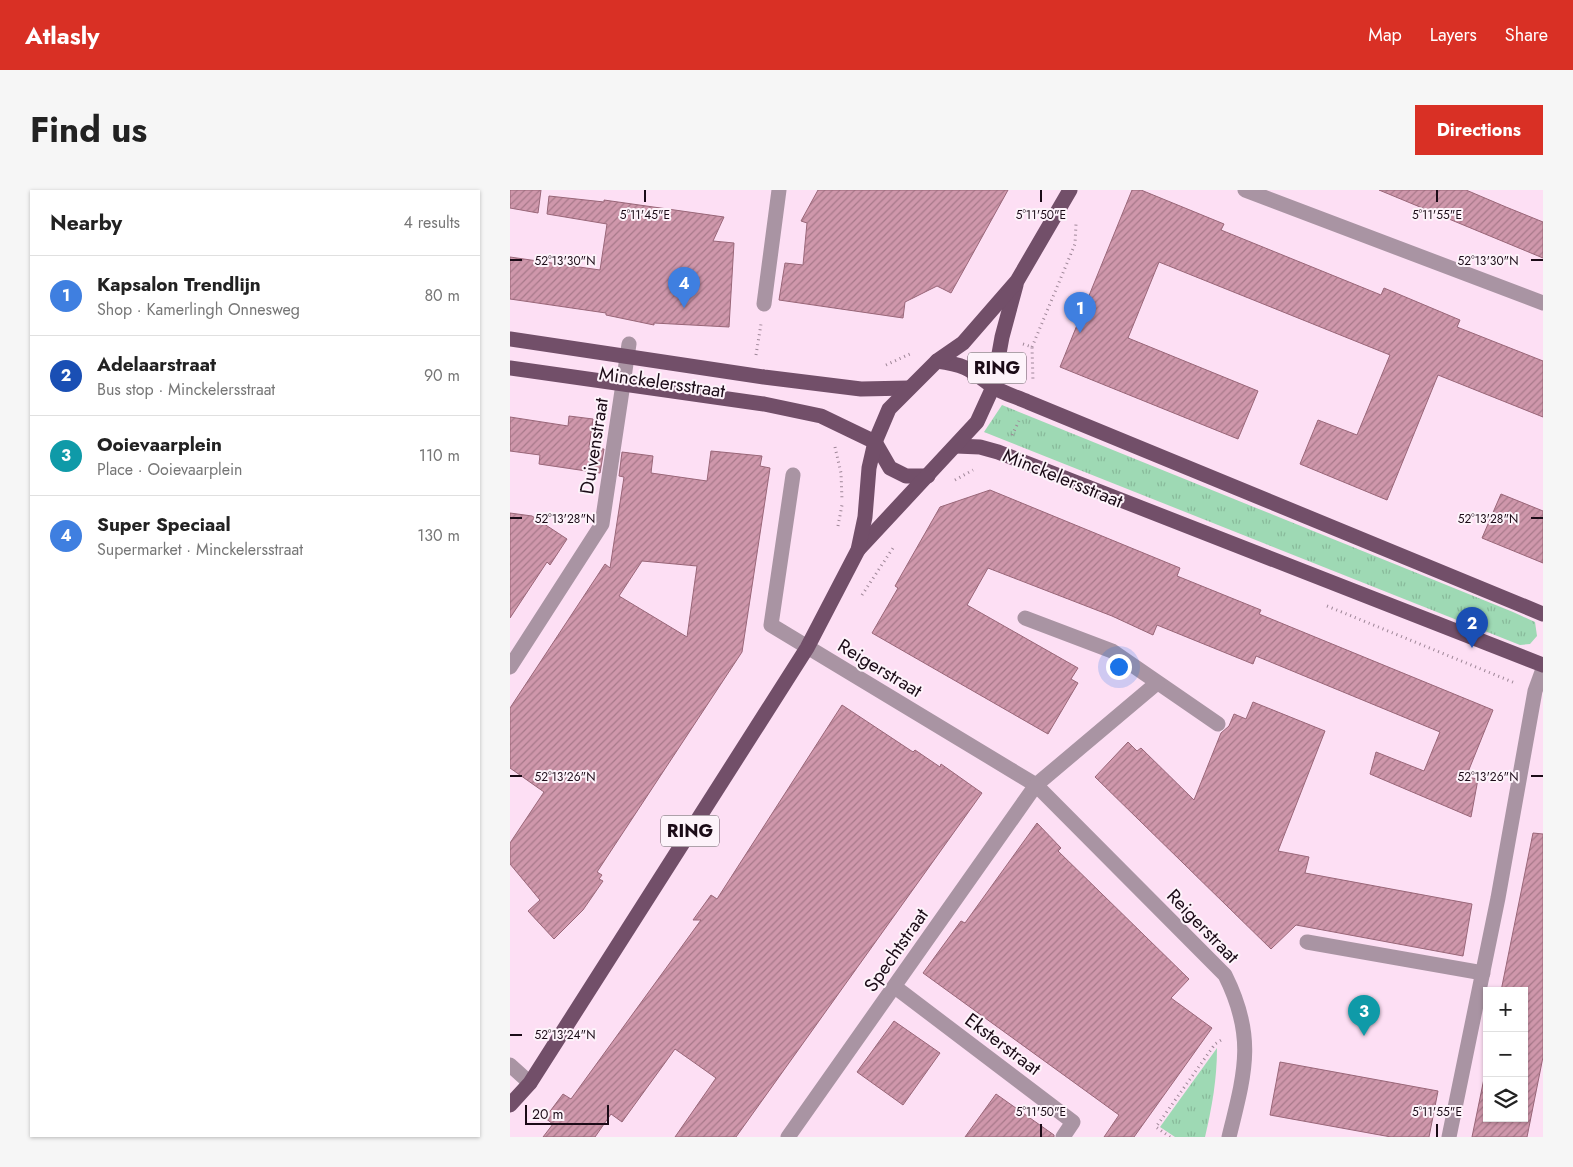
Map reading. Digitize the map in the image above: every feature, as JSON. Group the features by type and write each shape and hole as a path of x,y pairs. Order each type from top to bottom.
{"main road":[{"name":"RING","path":"858,550 865,517 869,468 875,442 889,410 937,361 963,343 1017,281 1070,190"},
{"name":"RING","path":"510,1105 530,1082 806,648 858,550 977,422 993,387 1002,338 1017,281"},
{"name":"Minckelersstraat","path":"510,339 628,349 764,377 861,389 909,388"},
{"path":"937,361 961,364 979,375 993,387 1543,614"},
{"name":"Minckelersstraat","path":"510,368 764,404 821,416 875,442"},
{"path":"875,442 890,468 906,476 928,476"},
{"name":"Minckelersstraat","path":"956,446 980,447 998,452 1543,665"}],"street":[{"path":"764,304 780,190"},
{"path":"1245,190 1543,303"},
{"name":"Minckelersstraat","path":"624,384 628,349"},
{"name":"Duivenstraat","path":"510,667 602,524 624,384"},
{"name":"Reigerstraat","path":"793,476 770,626 1036,785 1225,975 1236,998 1244,1025 1247,1051 1230,1137"},
{"path":"1025,618 1112,650 1218,724"},
{"path":"1449,1137 1483,973 1535,691 1543,669"},
{"path":"1036,785 1157,683"},
{"name":"Spechtstraat","path":"788,1137 1036,785"},
{"path":"1306,942 1483,973"},
{"name":"Eksterstraat","path":"895,987 1073,1122 1063,1137"},
{"path":"510,1065 530,1082"}],"path":[{"path":"1032,347 1075,244 1077,216"},
{"path":"756,355 764,304"},
{"name":"Minckelersstraat","path":"949,484 979,467 998,452 1011,436 1028,402"},
{"path":"828,442 835,446 841,473 842,502 865,517"},
{"path":"1322,604 1535,691"},
{"path":"1170,1137 1156,1127 1215,1044 1244,1025"}],"green space":[{"path":"1002,405 1513,612 1535,622 1537,636 1530,644 1520,645 984,432"},
{"path":"1217,1048 1214,1093 1205,1137 1175,1137 1160,1127"}],"building":[{"path":"510,190 541,190 538,213 510,208"},
{"path":"818,190 1008,190 951,293 937,286 905,302 903,318 779,300 785,263 803,265 807,223 801,221"},
{"path":"1132,190 1141,190 1224,224 1221,230 1381,295 1384,288 1460,320 1457,327 1543,361 1543,417 1438,375 1387,500 1300,464 1318,420 1357,435 1390,355 1159,262 1128,338 1258,391 1238,439 1060,367"},
{"path":"1379,190 1466,190 1543,222 1543,258"},
{"path":"549,196 604,202 604,200 724,217 713,241 734,243 729,327 654,323 654,325 606,315 606,313 510,299 510,257 600,270 607,224 547,214"},
{"path":"569,416 593,419 589,447 604,449 600,473 539,464 540,455 510,451 510,417 568,426"},
{"path":"711,451 762,456 760,466 770,468 742,652 597,872 602,875 599,879 603,881 583,910 554,939 528,911 540,900 510,864 510,843 544,792 510,768 510,708 605,564 610,568 624,477 619,476 622,452 653,456 651,473 707,481","holes":["642,561 697,566 687,637 619,596"]},
{"path":"990,490 1180,568 1177,576 1261,610 1259,614 1493,710 1466,777 1478,779 1471,817 1370,774 1376,752 1424,771 1440,732 1256,656 1253,664 1157,625 1153,635 1112,616 988,568 967,605 1078,668 1071,679 1078,683 1048,734 872,633 898,588 895,586 940,507"},
{"path":"1501,494 1543,511 1543,563 1482,538"},
{"path":"510,513 532,516 567,539 550,565 547,562 510,618"},
{"path":"1253,702 1325,731 1278,851 1309,857 1305,873 1472,904 1463,956 1296,925 1271,949 1095,777 1128,742 1137,751 1141,748 1194,800 1221,733 1229,726 1234,714 1246,719"},
{"path":"842,705 913,752 915,750 940,767 941,764 982,793 736,1137 675,1137 716,1078 675,1049 622,1122 611,1114 595,1137 543,1137 553,1124 545,1118 563,1094 571,1099 701,920 693,920 711,895 717,899"},
{"path":"1037,823 1061,848 1058,851 1189,979 1171,998 1212,1028 1134,1137 1104,1137 1119,1115 923,973 961,921 965,923"},
{"path":"1533,833 1543,834 1543,1057 1527,1137 1472,1137 1483,1083 1483,1122 1528,1122 1528,987 1502,987"},
{"path":"894,1021 940,1053 903,1105 857,1072"},
{"path":"1280,1062 1438,1091 1429,1137 1391,1137 1270,1115"},
{"path":"996,1094 1054,1135 1054,1137 965,1137"}],"place":[{"name":"Super Speciaal","path":"684,308"},
{"name":"Kapsalon Trendlijn","path":"1080,333"},
{"name":"Adelaarstraat","path":"1472,648"},
{"name":"Ooievaarplein","path":"1364,1036"}]}
